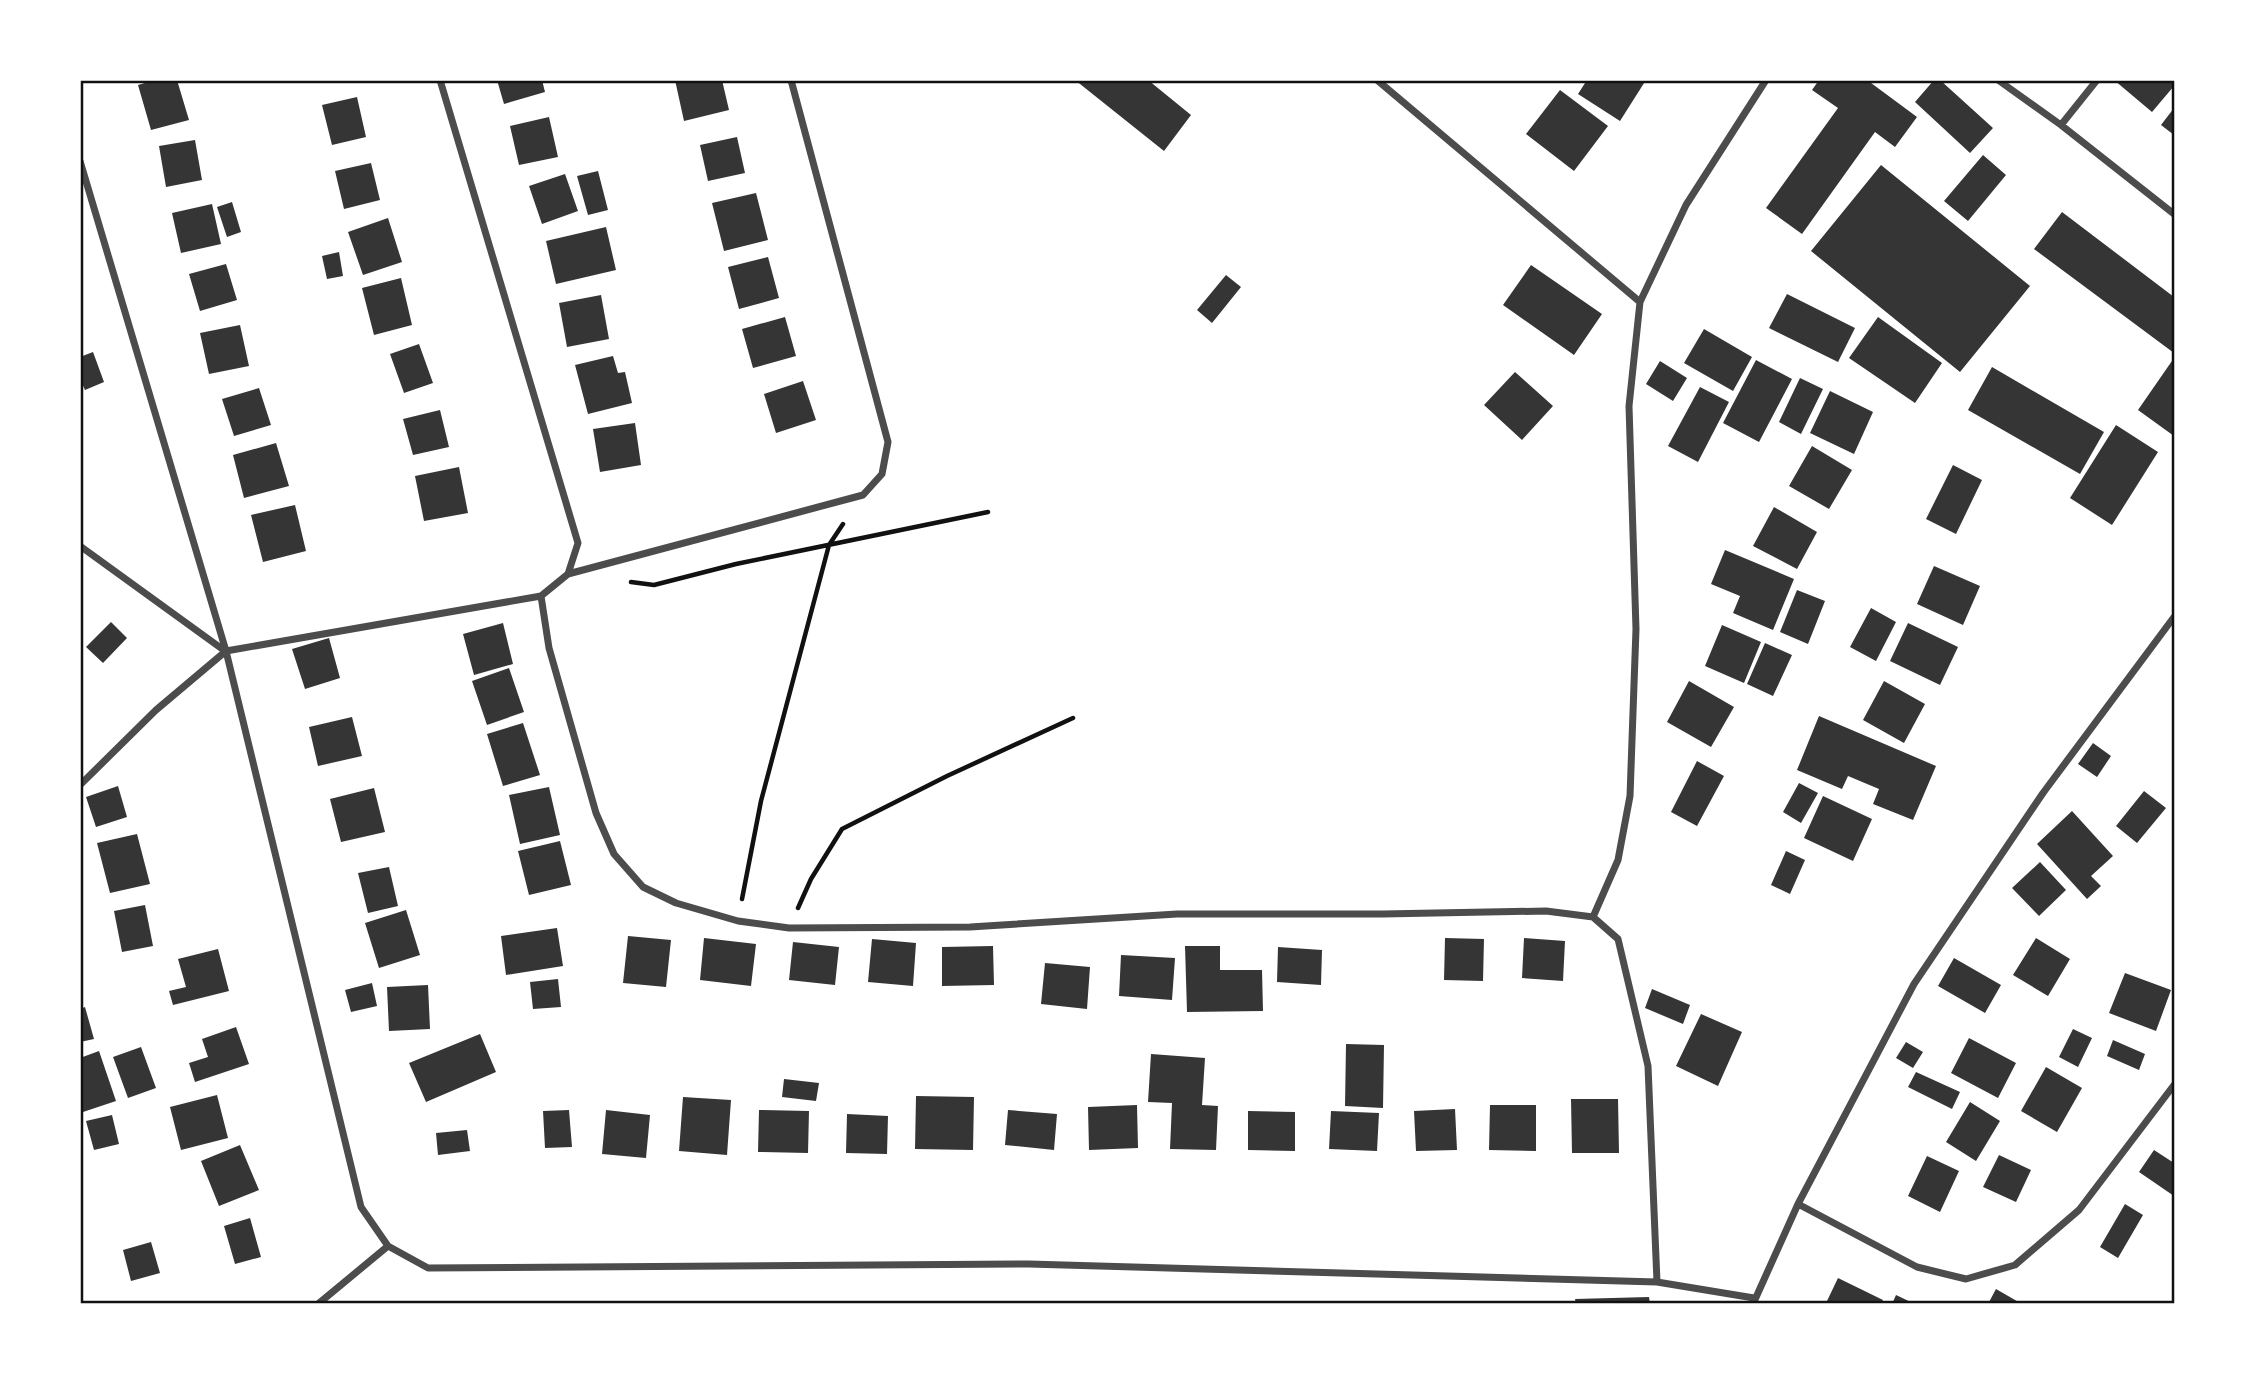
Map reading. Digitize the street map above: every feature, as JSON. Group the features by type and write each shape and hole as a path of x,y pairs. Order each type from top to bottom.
{"street":[{"path":"440,80 578,543 568,574"},
{"path":"80,785 156,710 226,652 541,596 568,574 863,495 882,474 888,442 791,80"},
{"path":"1377,80 1640,302"},
{"path":"1593,917 1618,860 1630,796 1636,629 1629,406 1640,302 1686,205 1766,80"},
{"path":"1998,80 2175,214"},
{"path":"2060,125 2097,80"},
{"path":"80,160 226,652 361,1208 388,1247 428,1268 1029,1264 1657,1282 1753,1301 1798,1204 1914,984 2043,793 2175,617"},
{"path":"80,546 226,652"},
{"path":"541,596 552,661 596,813 614,854 643,887 676,903 738,921 789,928 970,927 1177,914 1546,911 1593,917 1618,939 1648,1066 1657,1282"},
{"path":"1798,1204 1917,1267 1966,1279 2015,1265 2079,1210 2175,1084"},
{"path":"318,1304 388,1247"}],"path":[{"path":"738,921 761,801 829,545 863,495"},
{"path":"629,582 654,585 736,564 988,512"},
{"path":"789,928 811,879 842,829 947,776 1073,718"}],"building":[{"path":"155,80 177,80 189,120 151,130 138,85"},
{"path":"497,80 542,80 545,92 504,104"},
{"path":"675,80 722,80 729,110 684,121"},
{"path":"1075,80 1148,80 1191,115 1164,151"},
{"path":"1587,80 1646,80 1620,121 1578,94"},
{"path":"1819,80 1867,80 1917,117 1895,147 1875,132 1802,234 1766,208 1838,108 1812,90"},
{"path":"1934,80 1940,80 1993,128 1970,153 1915,102"},
{"path":"2114,80 2174,80 2174,86 2152,112"},
{"path":"1560,90 1608,126 1574,171 1526,134"},
{"path":"357,97 366,137 332,145 322,105"},
{"path":"2174,108 2174,135 2161,125"},
{"path":"549,117 558,157 519,165 510,126"},
{"path":"737,137 745,173 708,181 700,145"},
{"path":"195,140 202,180 166,187 159,146"},
{"path":"1983,155 2006,175 1968,221 1944,201"},
{"path":"371,163 380,200 344,209 335,171"},
{"path":"1881,165 2030,286 1960,372 1811,251"},
{"path":"598,171 608,210 588,215 577,176"},
{"path":"565,174 578,211 542,224 529,186"},
{"path":"756,193 768,240 724,251 712,203"},
{"path":"232,202 241,232 227,237 217,207"},
{"path":"212,204 221,244 181,253 172,213"},
{"path":"2062,212 2174,297 2174,353 2034,249"},
{"path":"388,218 402,262 363,275 348,232"},
{"path":"606,227 616,270 556,284 546,241"},
{"path":"339,252 343,276 327,279 322,256"},
{"path":"768,257 779,298 739,309 728,267"},
{"path":"226,264 237,300 200,311 189,274"},
{"path":"1531,265 1602,314 1574,355 1503,305"},
{"path":"1226,275 1241,287 1212,323 1197,310"},
{"path":"401,278 412,325 374,335 362,288"},
{"path":"1787,294 1855,328 1838,362 1769,328"},
{"path":"601,295 609,339 567,347 559,303"},
{"path":"785,317 796,356 753,368 742,329"},
{"path":"1878,317 1942,363 1915,403 1849,358"},
{"path":"240,325 249,366 209,374 200,333"},
{"path":"1704,329 1752,357 1733,391 1684,363"},
{"path":"419,344 433,383 404,393 390,354"},
{"path":"93,352 104,382 85,390 80,379 80,357"},
{"path":"613,356 618,373 625,372 632,403 588,414 575,365"},
{"path":"2174,358 2174,436 2138,410"},
{"path":"1756,360 1792,379 1759,442 1723,423"},
{"path":"1660,361 1687,378 1673,401 1646,384"},
{"path":"1992,367 2104,432 2080,474 1968,410"},
{"path":"1515,372 1553,406 1522,440 1484,405"},
{"path":"1800,378 1823,389 1801,434 1779,422"},
{"path":"803,381 816,420 776,433 764,394"},
{"path":"1700,387 1729,402 1698,462 1668,446"},
{"path":"259,388 271,425 234,436 222,399"},
{"path":"1830,391 1873,412 1854,454 1810,433"},
{"path":"440,410 449,447 413,455 403,419"},
{"path":"635,423 641,465 600,472 593,429"},
{"path":"2116,425 2158,452 2112,525 2070,498"},
{"path":"276,443 289,486 244,498 233,455"},
{"path":"1812,446 1852,470 1829,509 1789,486"},
{"path":"1953,465 1982,480 1956,534 1926,519"},
{"path":"459,467 468,513 424,521 415,476"},
{"path":"295,505 306,551 263,562 251,515"},
{"path":"1774,507 1817,532 1797,569 1753,546"},
{"path":"1725,550 1794,579 1773,630 1733,613 1740,596 1711,584"},
{"path":"1934,566 1980,586 1963,625 1917,604"},
{"path":"1797,590 1825,601 1808,644 1780,632"},
{"path":"1871,608 1896,622 1876,661 1850,647"},
{"path":"111,622 127,638 103,663 86,647"},
{"path":"503,623 513,664 474,675 463,634"},
{"path":"1908,623 1958,647 1940,685 1890,661"},
{"path":"1722,625 1761,642 1744,683 1705,666"},
{"path":"329,638 340,678 305,689 292,649"},
{"path":"1765,643 1792,655 1773,696 1747,684"},
{"path":"509,668 524,712 487,725 472,681"},
{"path":"1689,681 1734,707 1711,747 1667,722"},
{"path":"1884,681 1925,704 1904,743 1863,720"},
{"path":"1819,716 1936,766 1913,820 1873,804 1879,789 1848,776 1842,789 1797,770"},
{"path":"352,717 362,756 318,766 309,727"},
{"path":"523,723 540,775 503,786 487,734"},
{"path":"2093,743 2111,756 2097,777 2078,764"},
{"path":"1697,761 1724,776 1697,826 1671,812"},
{"path":"1799,783 1818,793 1801,823 1783,812"},
{"path":"118,786 127,817 96,827 86,797"},
{"path":"549,787 560,835 520,844 509,795"},
{"path":"374,788 385,832 341,842 330,799"},
{"path":"2144,791 2166,808 2137,843 2116,826"},
{"path":"1823,796 1872,819 1853,861 1804,838"},
{"path":"2072,811 2113,856 2091,876 2101,886 2087,899 2037,844"},
{"path":"137,834 150,884 110,893 97,843"},
{"path":"560,841 571,885 529,895 518,851"},
{"path":"1786,851 1805,860 1790,894 1771,885"},
{"path":"2040,862 2066,890 2039,916 2012,888"},
{"path":"389,867 398,906 368,913 358,873"},
{"path":"145,905 153,946 122,952 114,911"},
{"path":"406,910 420,955 379,968 365,923"},
{"path":"557,928 563,966 506,975 501,936"},
{"path":"628,936 671,940 666,987 623,983"},
{"path":"704,938 756,944 751,986 700,980"},
{"path":"1445,938 1484,939 1483,981 1444,980"},
{"path":"1524,938 1565,941 1563,981 1522,978"},
{"path":"2036,938 2070,959 2048,996 2013,975"},
{"path":"872,939 916,943 913,986 868,982"},
{"path":"793,942 839,947 835,985 789,980"},
{"path":"993,946 994,985 942,986 942,947"},
{"path":"1185,946 1220,946 1220,970 1262,970 1263,1011 1187,1012"},
{"path":"1278,947 1322,950 1321,985 1277,982"},
{"path":"218,949 229,991 173,1005 169,991 186,987 178,959"},
{"path":"1121,955 1175,958 1172,1000 1119,996"},
{"path":"1954,958 2001,985 1985,1013 1938,986"},
{"path":"1045,963 1090,967 1087,1009 1041,1004"},
{"path":"2125,973 2171,990 2156,1031 2109,1013"},
{"path":"558,979 561,1007 533,1009 530,982"},
{"path":"372,983 377,1006 351,1012 345,990"},
{"path":"428,985 430,1029 389,1031 387,987"},
{"path":"1652,989 1690,1005 1683,1024 1645,1008"},
{"path":"85,1007 94,1039 80,1042 80,1009"},
{"path":"1701,1014 1742,1032 1718,1086 1676,1066"},
{"path":"236,1027 249,1064 195,1082 189,1063 208,1057 202,1039"},
{"path":"2073,1029 2092,1038 2078,1067 2059,1057"},
{"path":"480,1034 496,1072 426,1102 409,1063"},
{"path":"1969,1038 2016,1063 1998,1098 1951,1073"},
{"path":"2113,1040 2145,1054 2139,1070 2107,1056"},
{"path":"1906,1042 1923,1052 1913,1068 1896,1058"},
{"path":"1346,1044 1384,1045 1383,1108 1345,1106"},
{"path":"141,1047 156,1088 128,1098 113,1057"},
{"path":"99,1051 116,1101 80,1113 80,1058"},
{"path":"1151,1054 1205,1058 1202,1105 1218,1106 1216,1150 1170,1149 1172,1103 1148,1102"},
{"path":"2046,1067 2082,1088 2057,1132 2021,1111"},
{"path":"1916,1072 1960,1092 1952,1109 1908,1087"},
{"path":"784,1079 819,1083 816,1101 782,1097"},
{"path":"217,1095 228,1138 181,1150 170,1107"},
{"path":"916,1096 974,1097 973,1150 915,1149"},
{"path":"683,1097 731,1100 727,1155 679,1151"},
{"path":"1571,1099 1618,1099 1619,1153 1572,1153"},
{"path":"1970,1102 2000,1121 1976,1161 1946,1142"},
{"path":"1137,1105 1138,1148 1089,1150 1088,1107"},
{"path":"1490,1105 1536,1105 1536,1151 1489,1150"},
{"path":"1455,1109 1457,1150 1416,1151 1414,1111"},
{"path":"569,1110 572,1147 545,1148 543,1111"},
{"path":"606,1110 650,1115 646,1158 602,1154"},
{"path":"759,1110 809,1111 808,1153 758,1152"},
{"path":"1008,1110 1057,1114 1054,1150 1005,1145"},
{"path":"1248,1111 1295,1112 1295,1151 1248,1150"},
{"path":"1331,1111 1379,1113 1377,1151 1329,1149"},
{"path":"847,1114 888,1116 887,1154 846,1153"},
{"path":"112,1115 119,1144 94,1150 86,1121"},
{"path":"467,1130 470,1151 438,1155 436,1133"},
{"path":"240,1145 259,1190 219,1206 201,1161"},
{"path":"2154,1150 2174,1163 2174,1196 2139,1172"},
{"path":"1999,1155 2031,1170 2016,1202 1983,1187"},
{"path":"1927,1156 1959,1171 1940,1212 1908,1196"},
{"path":"2125,1204 2143,1215 2118,1258 2100,1247"},
{"path":"250,1218 261,1257 235,1264 224,1226"},
{"path":"151,1242 160,1273 131,1281 123,1250"},
{"path":"1838,1278 1883,1300 1881,1304 1833,1304 1827,1301"},
{"path":"1996,1289 2022,1304 1988,1304"},
{"path":"1896,1295 1915,1304 1892,1304"},
{"path":"1649,1297 1650,1304 1576,1304 1575,1299"}]}
